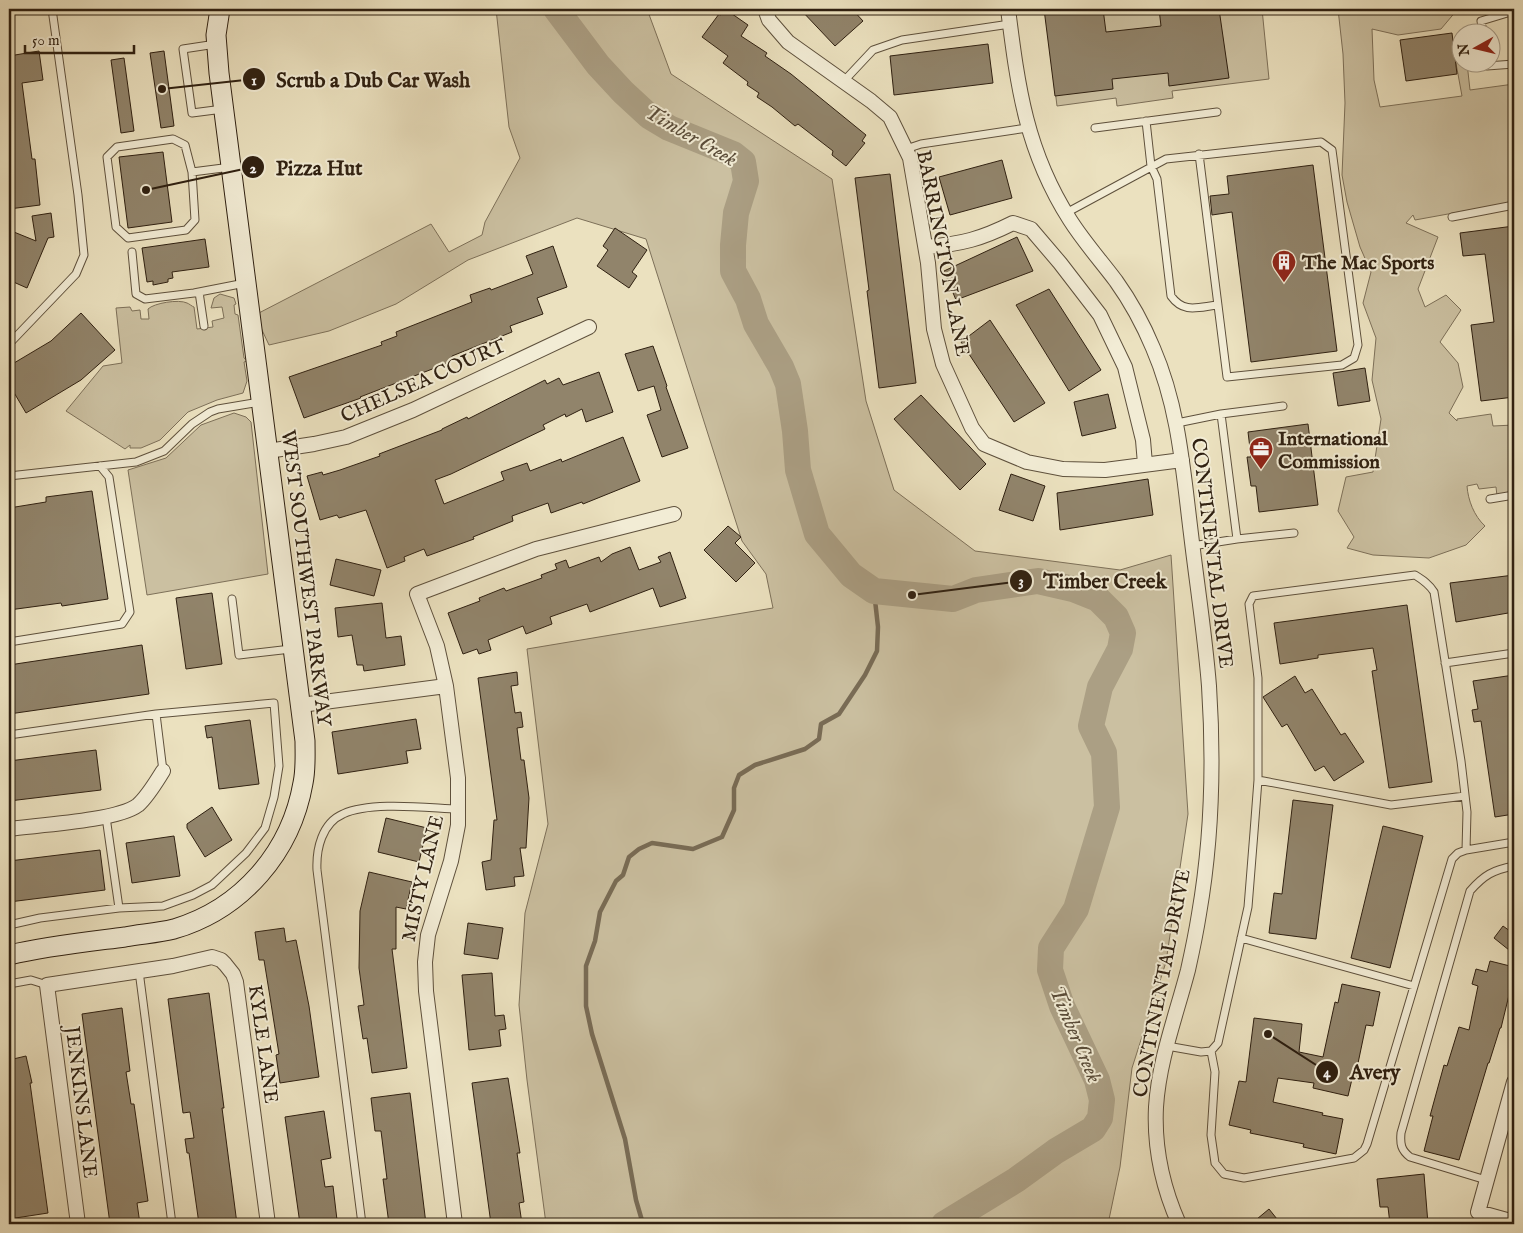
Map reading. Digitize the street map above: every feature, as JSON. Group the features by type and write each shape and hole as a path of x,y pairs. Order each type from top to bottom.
{"street":[{"name":"WEST SOUTHWEST PARKWAY","path":"9,955 174,928 214,911 240,894 264,871 273,858 282,844 296,813 304,781 306,763 301,705 223,109 216,44 217,22 220,9"},
{"name":"BARRINGTON LANE","path":"765,9 769,20 788,42 890,117 910,158 926,247 934,329 942,364 972,428 984,444 1026,462 1063,469 1105,470 1182,460"},
{"name":"CONTINENTAL DRIVE","path":"1008,9 1017,80 1027,128 1046,175 1066,213 1122,290 1139,318 1160,365 1177,423 1209,684 1211,727 1211,798 1205,872 1194,942 1161,1071 1156,1104 1157,1140 1165,1185 1179,1224"},
{"path":"926,247 951,245 974,240 1013,223 1030,228 1100,315 1125,367 1143,440 1145,464"},
{"name":"CHELSEA COURT","path":"268,451 314,444 354,433 413,410 589,327"},
{"name":"MISTY LANE","path":"455,1224 426,990 425,962 428,935 451,861 458,825 458,778 446,686 437,646 417,594 536,549 674,514"},
{"path":"301,705 446,686"},
{"path":"9,829 106,817 130,810 137,806 163,771"},
{"name":"KYLE LANE","path":"47,985 173,966 212,957 221,960 233,974 237,989 268,1224"},
{"name":"JENKINS LANE","path":"47,985 78,1224"},
{"path":"1514,1082 1478,1212 1514,1222"}],"lane":[{"path":"9,344 76,274 84,254 52,9"},
{"path":"1481,22 1514,11"},
{"path":"844,82 873,50 902,40 1010,24"},
{"path":"216,44 184,49 192,113 223,109"},
{"path":"1500,65 1514,64"},
{"path":"1094,128 1217,112"},
{"path":"1146,121 1151,166 1157,179 1171,296 1178,305 1188,308 1218,305"},
{"path":"906,149 920,144 1027,128"},
{"path":"173,140 185,145 192,172 195,220 186,230 128,238 116,227 106,157 117,148 173,140"},
{"path":"1066,213 1166,159 1200,154 1321,142 1332,150 1358,346 1354,358 1342,365 1227,377 1200,154"},
{"path":"192,172 231,167"},
{"path":"1452,217 1514,206"},
{"path":"132,252 136,294 145,299 199,292 246,282"},
{"path":"199,292 204,326"},
{"path":"9,476 136,462 164,451 192,424 210,412 261,402"},
{"path":"1177,423 1221,414 1284,406"},
{"path":"1221,414 1236,539"},
{"path":"9,642 122,624 130,612 109,477 100,466"},
{"path":"1490,499 1514,495"},
{"path":"1192,546 1294,533"},
{"path":"1167,1046 1201,1052 1211,1051 1218,1043 1248,907 1258,780 1258,678 1249,604 1253,596 1415,575 1425,580 1434,592 1461,760 1467,812 1466,850"},
{"path":"232,599 239,655 294,649"},
{"path":"1446,663 1514,652"},
{"path":"9,735 156,714 274,703 279,766 274,797 265,828 246,853 212,885 193,895 163,906 119,908 40,918 9,925"},
{"path":"156,714 163,771"},
{"path":"1258,780 1391,805 1465,796"},
{"path":"362,1224 317,870 318,849 330,824 342,814 361,809 389,807 458,809"},
{"path":"106,817 119,908"},
{"path":"1211,1051 1215,1072 1212,1135 1215,1163 1224,1174 1244,1178 1354,1158 1364,1150 1452,859 1458,853 1466,850 1514,842"},
{"path":"1486,1180 1410,1157 1400,1145 1401,1133 1470,891 1490,872 1514,866"},
{"path":"1241,938 1414,986"},
{"path":"139,971 172,1224"},
{"path":"9,984 31,980 47,985"}],"shaded area":[{"path":"496,9 647,9 671,74 832,179 866,401 894,490 975,551 1120,570 1171,555 1188,814 1166,962 1132,1068 1120,1167 1108,1224 546,1224 519,1005 525,913 548,824 527,649 773,608 766,574 742,541 646,239 577,218 468,260 396,304 329,331 269,345 255,315 431,224 449,252 482,235 485,222 520,158 509,127"},
{"path":"1045,9 1262,9 1269,79 1172,91 1173,98 1117,106 1116,98 1057,106"},
{"path":"1338,9 1457,10 1441,29 1398,35 1372,29 1374,80 1380,107 1462,96 1458,72 1468,72 1470,90 1514,84 1514,202 1415,220 1413,215 1406,223 1438,237 1418,289 1425,307 1446,295 1461,310 1440,342 1458,363 1463,387 1449,413 1457,421 1457,419 1491,414 1493,426 1514,425 1514,493 1497,496 1496,487 1479,489 1477,484 1467,486 1472,508 1485,526 1466,545 1429,558 1373,555 1347,548 1354,537 1338,511 1346,477 1373,472 1381,419 1372,380 1376,338 1363,303 1371,272 1360,247 1347,202 1342,175 1345,103 1343,54"},
{"path":"220,294 234,298 236,304 234,305 235,314 238,315 244,358 248,361 244,362 247,381 243,393 217,400 188,412 160,440 141,448 130,448 130,445 125,449 66,411 103,366 122,363 116,308 130,307 132,311 140,310 141,319 149,319 148,309 151,307 178,301 188,303 194,307 197,329 213,327 212,321 224,318 222,307 211,308 214,298"},
{"path":"234,413 246,417 251,422 268,574 147,595 128,470 166,458 201,425"}],"building":[{"path":"725,9 748,25 741,36 767,53 765,56 791,74 866,135 862,141 865,143 846,166 832,155 833,151 798,124 795,126 757,97 759,93 747,85 748,82 723,63 728,56 702,37"},
{"path":"800,9 852,9 863,21 835,46"},
{"path":"1044,9 1103,9 1106,32 1161,26 1159,9 1219,9 1229,78 1169,86 1168,73 1112,79 1113,89 1055,96"},
{"path":"1450,33 1450,72 1457,72 1457,74 1406,81 1400,40"},
{"path":"988,44 993,83 894,95 890,56"},
{"path":"39,51 43,80 22,83 32,159 35,159 40,205 9,209 9,56"},
{"path":"164,51 174,126 161,128 150,53"},
{"path":"124,58 134,131 121,133 111,60"},
{"path":"163,152 172,222 128,228 119,157"},
{"path":"1002,160 1012,198 950,215 939,177"},
{"name":"The Mac Sports","path":"1313,165 1337,351 1251,362 1232,212 1212,215 1210,196 1229,194 1227,176"},
{"path":"890,174 916,383 879,388 855,178"},
{"path":"51,213 54,237 48,238 27,288 9,280 9,230 36,241 32,216"},
{"path":"1514,226 1514,304 1512,304 1514,325 1514,397 1481,401 1471,325 1494,322 1485,254 1463,256 1460,233"},
{"path":"615,228 647,250 632,272 637,276 629,288 597,266 608,250 603,246"},
{"path":"1017,237 1033,271 956,300 944,271"},
{"path":"205,239 209,267 172,272 173,278 168,279 168,282 153,285 153,281 147,282 142,248"},
{"path":"553,246 567,287 537,298 543,314 510,326 512,332 452,356 453,361 361,398 304,418 289,377 382,345 381,342 397,336 396,332 472,302 470,295 490,288 491,290 533,274 526,256"},
{"path":"1049,289 1101,370 1069,391 1016,305"},
{"path":"81,313 115,350 81,380 26,413 9,384 9,366 51,341"},
{"path":"990,320 1045,403 1014,422 961,342"},
{"path":"653,346 688,448 662,457 647,415 661,410 654,386 638,391 625,354"},
{"path":"1365,368 1370,401 1338,406 1333,373"},
{"path":"599,372 613,412 586,422 582,409 566,417 565,414 543,425 545,429 435,480 444,504 504,480 501,472 527,463 530,471 561,459 562,462 623,437 640,481 583,504 582,502 551,513 548,503 512,516 513,521 473,537 474,539 427,556 424,549 404,557 405,561 387,568 366,510 339,518 337,515 320,520 307,476 322,472 323,475 380,456 379,454 442,430 467,417 468,419 545,380 547,384 559,378 563,385"},
{"path":"1108,394 1116,428 1082,436 1074,402"},
{"path":"921,395 986,464 960,490 894,419"},
{"path":"1308,424 1318,505 1259,512 1256,486 1251,486 1247,457 1251,457 1248,432"},
{"path":"1011,474 1045,486 1033,521 999,510"},
{"path":"1148,479 1153,515 1060,530 1057,493"},
{"path":"92,491 108,599 62,606 61,603 9,610 9,508 46,502 46,497"},
{"path":"728,526 741,537 735,543 755,563 736,582 704,550"},
{"path":"630,547 639,570 661,562 658,557 670,552 686,598 660,607 653,588 590,612 587,604 550,617 552,624 526,634 523,626 488,640 491,650 479,654 477,649 463,654 448,613 480,601 479,598 504,588 506,591 542,578 541,575 557,569 555,564 566,560 569,568 599,557 601,562 612,554"},
{"path":"336,559 381,570 374,596 330,585"},
{"path":"1514,575 1514,612 1456,622 1450,583"},
{"path":"212,593 222,664 186,669 176,598"},
{"path":"382,603 386,638 401,636 405,665 364,671 363,665 357,665 352,635 338,637 335,608"},
{"path":"1407,605 1432,782 1389,788 1372,671 1377,670 1373,648 1318,655 1318,658 1280,664 1274,623"},
{"path":"142,645 149,694 9,714 9,665"},
{"path":"517,672 518,685 511,686 515,713 521,712 523,727 517,728 529,798 526,848 520,848 524,876 514,877 515,886 486,890 482,862 491,860 494,820 497,820 478,678"},
{"path":"1514,675 1514,814 1495,817 1481,721 1474,722 1472,710 1478,709 1473,681"},
{"path":"1295,676 1305,693 1312,689 1341,735 1345,733 1364,762 1334,781 1324,766 1315,771 1287,724 1282,727 1263,697"},
{"path":"416,719 421,749 406,751 408,763 338,774 332,732"},
{"path":"250,720 259,784 219,789 212,737 207,738 205,726"},
{"path":"96,750 101,790 9,801 9,761"},
{"path":"1293,800 1333,805 1316,939 1269,933 1274,893 1282,894"},
{"path":"212,807 232,840 205,857 187,828 187,824"},
{"path":"386,818 427,828 419,862 378,852"},
{"path":"1383,826 1423,836 1390,968 1351,958"},
{"path":"174,836 180,876 132,883 126,843"},
{"path":"100,850 105,890 9,902 9,861"},
{"path":"369,872 412,882 406,909 396,907 396,949 392,949 407,1068 372,1073 367,1038 363,1039 358,1006 364,1005 359,968 360,911"},
{"path":"468,923 503,928 498,959 464,954"},
{"path":"1503,926 1514,934 1514,954 1494,938"},
{"path":"284,928 286,942 296,940 309,1006 319,1077 280,1083 276,1055 279,1054 264,960 259,960 255,932"},
{"path":"1490,961 1514,967 1514,981 1459,1160 1424,1151 1433,1116 1430,1116 1444,1065 1447,1066 1459,1027 1469,1030 1478,986 1472,984 1476,969 1487,972"},
{"path":"492,973 495,1016 504,1015 506,1029 499,1030 501,1046 469,1050 462,975"},
{"path":"1342,984 1380,992 1373,1026 1366,1025 1357,1068 1363,1069 1360,1081 1352,1079 1348,1096 1313,1088 1314,1083 1278,1078 1273,1102 1343,1119 1336,1154 1303,1147 1304,1144 1250,1133 1251,1130 1229,1125 1239,1081 1246,1082 1254,1018 1302,1024 1299,1052 1323,1057 1335,1002 1338,1003"},
{"path":"209,993 237,1224 199,1224 189,1153 187,1153 185,1139 194,1138 190,1112 183,1113 168,999"},
{"path":"122,1008 130,1071 126,1072 131,1104 134,1104 148,1201 137,1203 140,1224 110,1224 82,1014"},
{"path":"26,1056 32,1083 30,1083 48,1213 9,1219 9,1060"},
{"path":"508,1078 520,1153 517,1153 524,1202 519,1203 522,1224 491,1224 472,1083"},
{"path":"410,1093 426,1224 389,1224 383,1179 387,1179 381,1131 375,1131 371,1098"},
{"path":"324,1111 331,1158 321,1160 325,1187 333,1186 337,1220 300,1224 285,1117"},
{"path":"1424,1174 1428,1224 1390,1224 1388,1207 1380,1207 1377,1179"},
{"path":"1269,1209 1281,1224 1251,1224"}],"waterway":[{"name":"Timber Creek","path":"556,9 598,65 649,116 669,128 733,154 743,162 746,181 736,213 733,271 748,299 756,324 781,367 788,384 795,431 798,470 817,534 851,575 874,591 953,599 976,590 1038,581 1073,589 1098,599 1116,617 1123,633 1120,649 1100,687 1091,726 1104,753 1107,807 1076,909 1051,948 1050,970 1062,1006 1097,1080 1102,1100 1100,1118 1093,1129 1056,1151 1016,1180 944,1224"},
{"path":"643,1224 636,1200 625,1139 592,1034 586,1006 586,966 595,941 600,912 616,881 623,875 629,857 639,849 652,843 693,849 722,837 734,810 734,788 739,775 755,765 805,749 819,739 821,724 839,714 865,675 877,651 878,627 874,591"}],"place":[{"name":"Scrub a Dub Car Wash","path":"162,89"},
{"name":"Pizza Hut","path":"146,190"},
{"name":"The Mac Sports","path":"1284,283"},
{"name":"International Commission","path":"1261,470"},
{"name":"Timber Creek","path":"912,595"},
{"name":"Avery","path":"1268,1034"}]}
